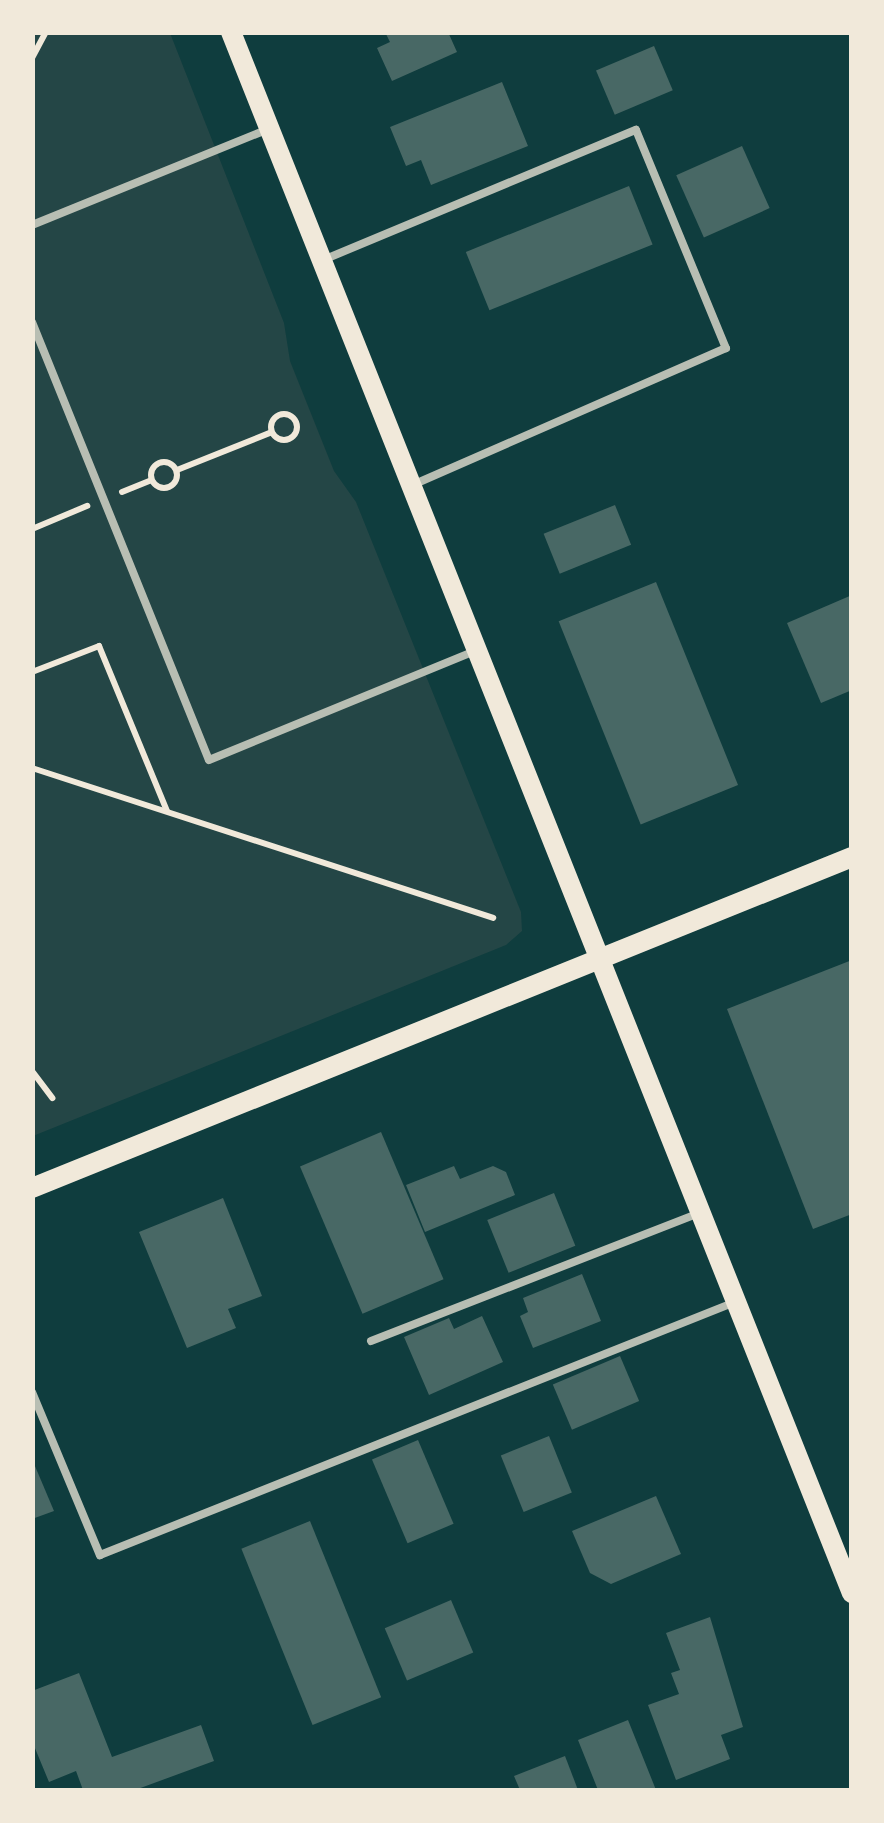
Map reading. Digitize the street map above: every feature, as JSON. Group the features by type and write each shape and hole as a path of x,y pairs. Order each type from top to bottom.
{"main road":[{"path":"230,32 604,958 852,1593"},
{"path":"32,1188 852,857"}],"lane":[{"path":"32,224 269,129"},
{"path":"322,260 636,130 726,348 413,484"},
{"path":"32,322 208,760 479,649"},
{"path":"371,1341 703,1211"},
{"path":"32,1392 100,1555 738,1300"}],"path":[{"path":"32,58 46,32"},
{"path":"176,470 172,486 153,483 159,463 176,470 272,432 279,415 297,423 287,440 272,432"},
{"path":"32,672 99,646 167,812"},
{"path":"32,768 493,918"},
{"path":"32,1071 52,1098"}],"shaded area":[{"path":"32,33 170,33 284,323 290,361 334,471 356,502 521,912 522,931 506,945 33,1136"}],"building":[{"path":"385,32 448,32 457,52 392,81 377,48 390,42"},
{"path":"654,46 673,90 615,115 596,71"},
{"path":"502,82 528,146 431,185 421,160 406,166 390,127"},
{"path":"742,146 770,208 704,237 676,175"},
{"path":"629,186 653,244 489,310 466,252"},
{"path":"615,505 631,545 560,574 544,534"},
{"path":"656,582 738,785 641,824 559,621"},
{"path":"852,595 852,690 821,703 787,623"},
{"path":"852,960 852,1214 813,1229 727,1009"},
{"path":"381,1132 444,1279 363,1314 300,1166"},
{"path":"454,1166 460,1179 493,1166 506,1172 515,1195 425,1232 406,1185"},
{"path":"554,1193 575,1246 509,1273 487,1220"},
{"path":"223,1198 262,1296 228,1309 236,1328 187,1348 139,1232"},
{"path":"582,1274 601,1321 533,1348 520,1316 528,1312 523,1298"},
{"path":"482,1316 503,1362 429,1395 404,1337 449,1318 454,1329"},
{"path":"620,1356 639,1401 572,1430 553,1385"},
{"path":"549,1436 572,1493 524,1512 501,1455"},
{"path":"418,1440 454,1524 408,1543 372,1460"},
{"path":"32,1459 54,1511 32,1519"},
{"path":"656,1496 681,1554 611,1584 590,1573 572,1531"},
{"path":"310,1521 381,1697 313,1725 241,1549"},
{"path":"451,1600 473,1652 407,1681 385,1628"},
{"path":"710,1617 743,1727 721,1735 730,1759 676,1780 648,1705 679,1694 671,1673 680,1670 666,1633"},
{"path":"79,1673 112,1757 201,1725 214,1761 135,1790 83,1790 76,1771 49,1782 32,1741 32,1691"},
{"path":"628,1720 656,1790 598,1790 578,1740"},
{"path":"565,1756 578,1790 520,1790 514,1776"}]}
